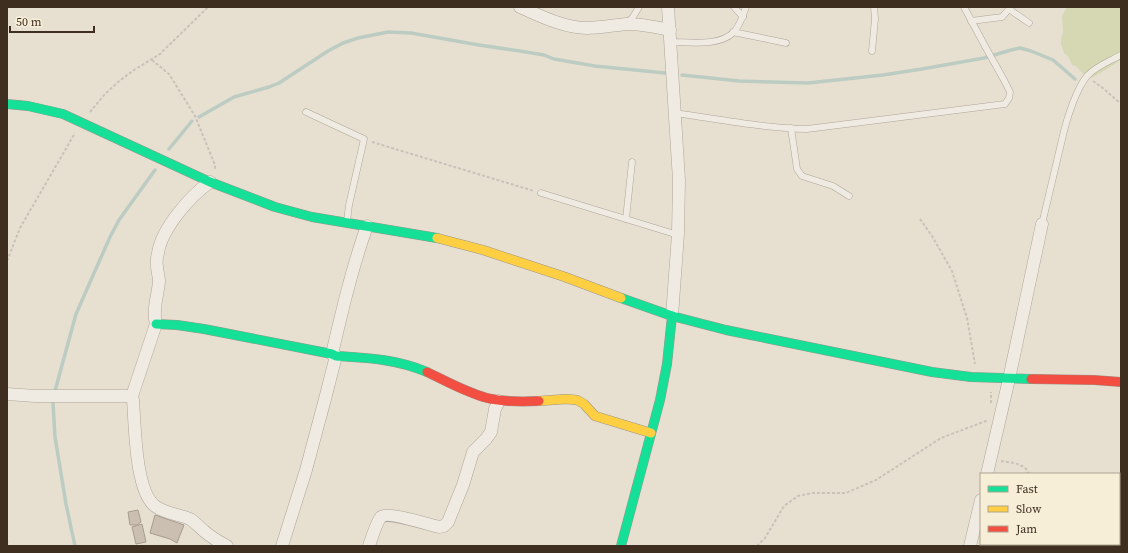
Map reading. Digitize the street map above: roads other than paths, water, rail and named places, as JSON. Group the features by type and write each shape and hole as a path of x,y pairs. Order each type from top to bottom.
{"street":[{"path":"520,7 562,24 574,27 586,28 626,24 670,30"},
{"path":"621,546 651,433 667,364 672,316 678,235 679,180 668,7"},
{"path":"7,104 28,106 63,114 210,182 275,207 312,217 427,236 483,250 565,277 672,316 726,330 932,372 1009,379 1094,380 1121,382"},
{"path":"210,182 201,188 178,213 160,244 156,264 159,280 154,309 156,324 132,396 139,469 149,500 163,511 190,519 212,537 227,546"},
{"path":"987,473 1042,224"},
{"path":"282,546 306,470 334,355 343,304 367,226"},
{"path":"156,324 204,329 334,355 384,360 405,364 483,397 499,401 580,401 586,405 590,412 595,416 651,433"},
{"path":"7,394 35,396 132,396"},
{"path":"369,546 381,516 398,516 439,527 444,526 448,522 463,485 473,452 491,432 495,409 499,401"},
{"path":"970,546 980,504"}],"lane":[{"path":"626,24 633,17 639,7"},
{"path":"734,7 743,17"},
{"path":"670,42 709,42 724,39 733,32 740,22 746,7"},
{"path":"872,51 875,19 874,7"},
{"path":"675,112 736,122 807,129 1005,104 1009,98 1010,92 964,7"},
{"path":"971,21 1002,18 1009,9 1029,23"},
{"path":"733,32 786,43"},
{"path":"1042,224 1068,118 1078,93 1087,76 1095,69 1121,55"},
{"path":"306,112 364,139 349,205 347,222"},
{"path":"791,128 797,169 802,176 833,186 849,196"},
{"path":"626,220 632,162"},
{"path":"541,193 678,235"}],"waterway":[{"path":"199,117 234,97 279,83 343,43 358,38 388,32 411,33 544,55 554,59 595,66 665,73"},
{"path":"682,75 739,81 808,83 883,75 922,69 984,58 1020,48 1053,60 1075,79"},
{"path":"169,149 192,121"},
{"path":"55,391 76,314 110,237 119,220 155,170"},
{"path":"53,403 55,437 66,504 75,546"}]}
